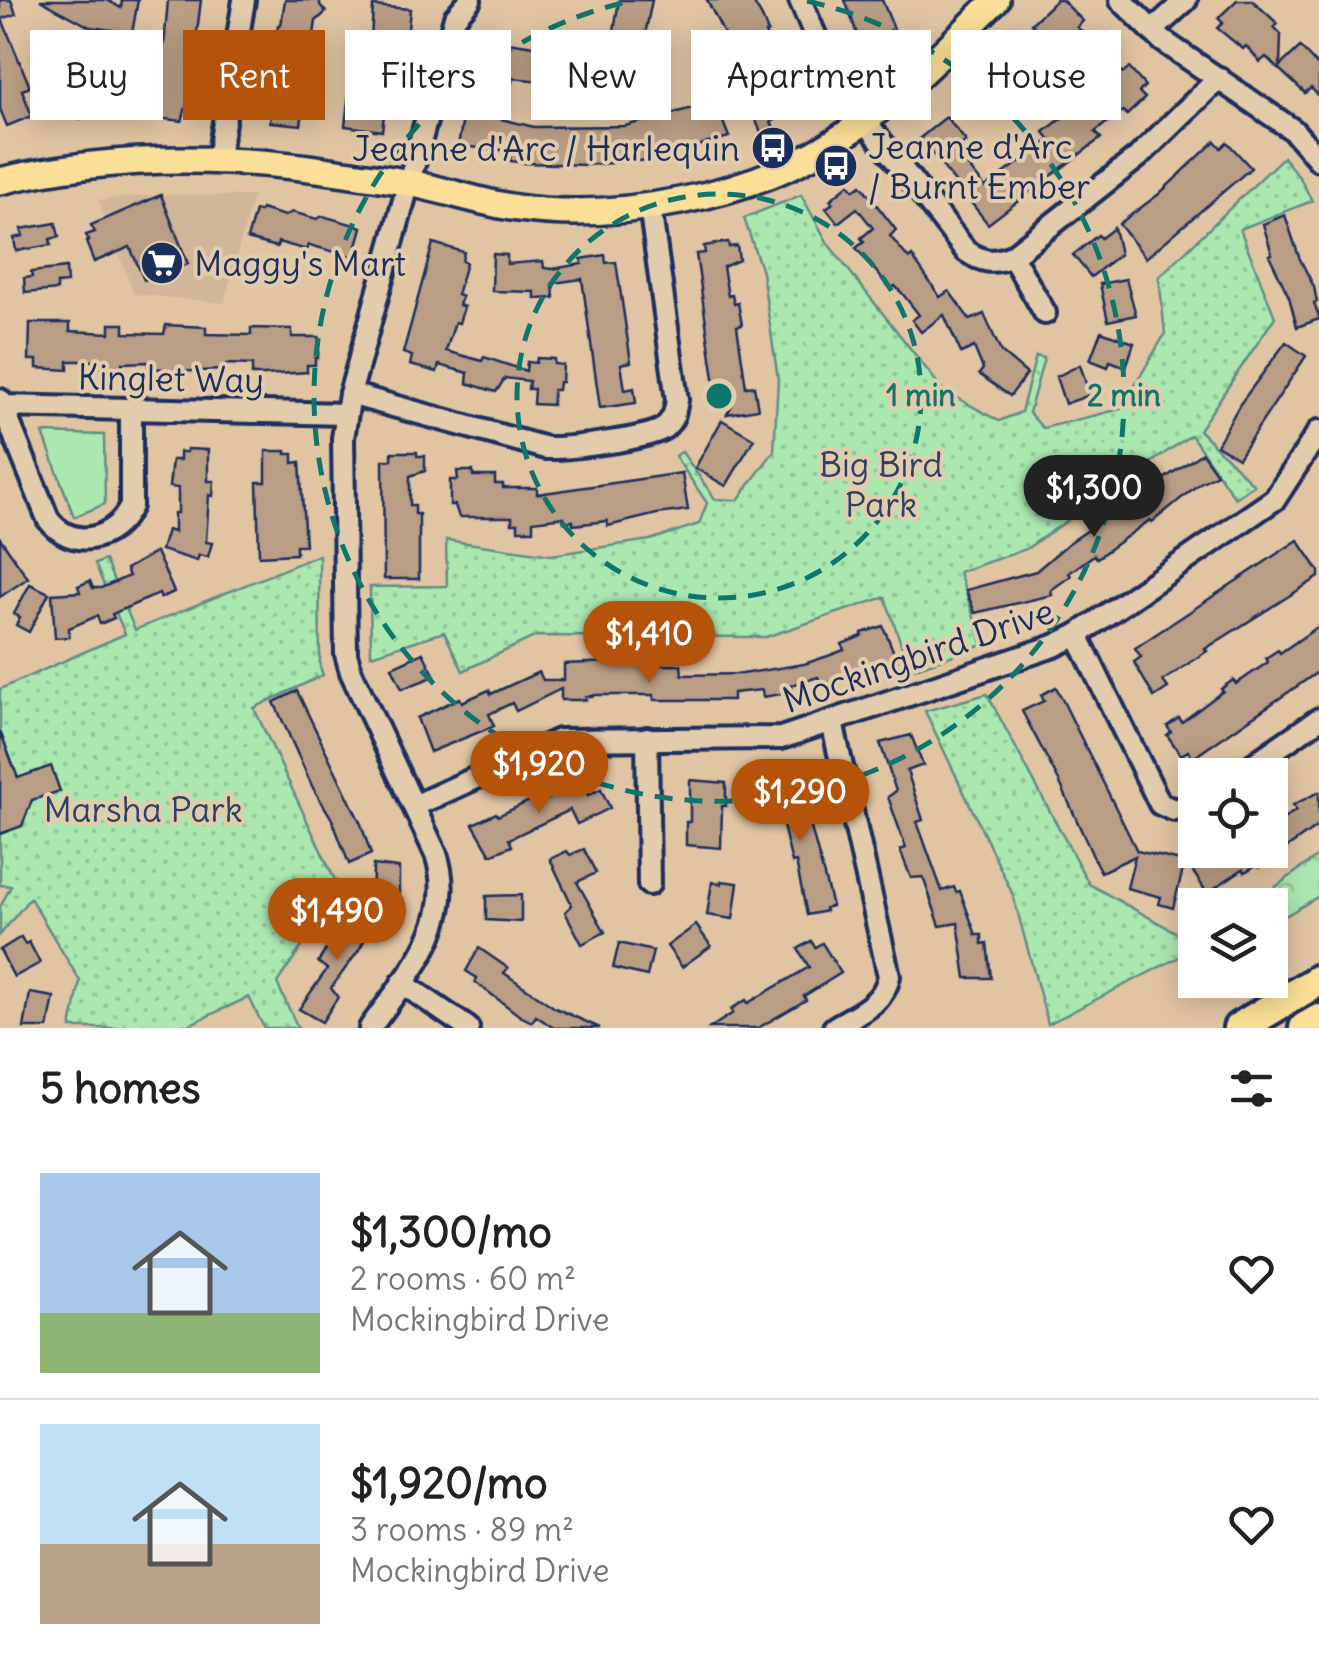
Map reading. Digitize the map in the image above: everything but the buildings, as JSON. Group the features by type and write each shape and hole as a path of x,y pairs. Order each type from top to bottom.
{"highway":[{"path":"1239,1028 1319,980"},
{"path":"1305,1028 1319,1020"}],"main road":[{"path":"931,64 996,0"},
{"path":"0,181 95,165 218,159 408,183 517,208 585,211 684,202 770,173 828,146 866,120"}],"street":[{"path":"218,159 244,0"},
{"path":"370,1028 435,931 443,900 441,869 346,654 343,438 348,404 455,18 470,0"},
{"path":"800,0 812,30"},
{"path":"1121,0 1152,32 1292,130 1319,160"},
{"path":"1152,32 1186,0"},
{"path":"866,120 966,251 979,260 997,262 1012,256 1138,157 1219,78"},
{"name":"Kinglet Way","path":"1,402 130,410 348,404 546,448 662,430 675,416 677,400 650,206"},
{"path":"1012,256 1046,312"},
{"path":"1,402 48,518 56,530 77,539 93,539 113,529 125,518 130,506 130,410"},
{"name":"Mockingbird Drive","path":"414,806 559,740 781,738 1078,635 1274,499 1319,431"},
{"path":"1078,635 1160,804 1178,809"},
{"path":"1263,758 1319,719"},
{"path":"832,722 890,976 883,995 874,1004 834,1028"},
{"path":"647,738 648,884"},
{"path":"402,983 468,1028"}],"shaded area":[{"path":"163,195 253,196 224,303 134,294 98,200"}],"green space":[{"name":"Big Bird Park","path":"1283,157 1312,201 1240,229 1275,317 1199,430 1254,485 1235,498 1191,435 1026,549 959,572 983,645 910,670 885,597 766,637 536,636 463,671 444,632 371,655 370,587 447,586 446,540 551,555 650,540 699,524 707,503 675,456 682,452 715,499 738,500 774,451 778,379 762,272 744,218 801,195 829,245 943,390 999,421 1021,412 1036,356 1044,358 1029,413 1043,428 1121,409 1165,334 1159,277"},
{"path":"43,433 104,435 105,504 74,517"},
{"name":"Marsha Park","path":"319,555 323,675 254,708 340,891 277,983 298,1028 264,1028 249,997 182,1028 71,1028 80,981 30,898 0,935 0,907 11,886 0,885 0,689 125,634 95,564 105,560 135,630"},
{"path":"987,694 1089,884 1178,934 1178,958 1048,1024 1013,895 925,711"},
{"path":"1319,855 1319,896 1288,914 1288,888 1274,888"}],"place":[{"name":"Jeanne d'Arc / Harlequin","path":"773,148"},
{"name":"Jeanne d'Arc / Burnt Ember","path":"836,166"},
{"name":"Maggy's Mart","path":"162,263"}]}
